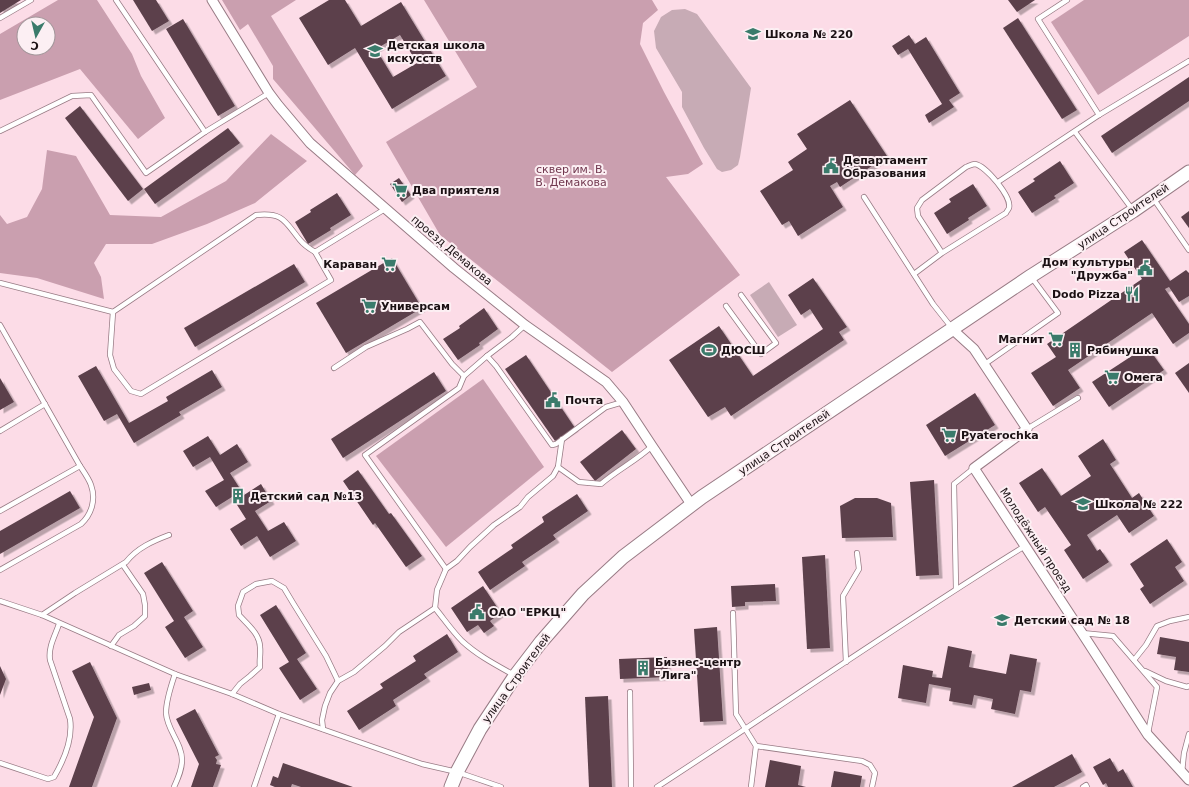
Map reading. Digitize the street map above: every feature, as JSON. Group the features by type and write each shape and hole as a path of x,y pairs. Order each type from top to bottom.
{"street":[{"name":"проезд Демакова","path":"212,0 269,93 310,143 454,268 525,325 606,382 623,402 691,504"},
{"name":"улица Строителей","path":"451,787 457,772 480,729 515,676 541,642 583,594 623,557 691,504 952,329 1133,211 1189,172"},
{"path":"952,329 974,348 1027,428 974,468"},
{"name":"Молодёжный проезд","path":"974,468 1148,735 1189,780"}],"lane":[{"path":"0,18 31,0"},
{"path":"116,0 205,132"},
{"path":"1067,0 1038,19 1099,115"},
{"path":"998,182 1099,115 1189,61"},
{"path":"0,131 72,96 91,95 146,173 205,132 269,93"},
{"path":"1075,132 1133,211"},
{"path":"914,274 942,253 1006,213 1009,208 1009,202 998,182 983,167 974,164 966,166 922,200 917,208 918,216 942,253"},
{"path":"864,197 952,329"},
{"path":"1153,197 1189,251"},
{"path":"315,252 385,209"},
{"path":"0,283 113,312 256,215 267,214 275,215 285,221 301,242 315,252 331,280 141,394 131,391 114,369 110,356 113,312"},
{"path":"985,364 1058,313 1032,276"},
{"path":"726,306 761,354 776,343 741,295"},
{"path":"334,368 366,347 408,329 420,322 452,364 464,376"},
{"path":"0,325 91,484 93,495 92,507 88,518 82,524 0,570"},
{"path":"446,569 366,455 459,388 464,376 486,356 512,337 525,325"},
{"path":"486,356 496,366 552,445 556,444 606,407 623,402"},
{"path":"1027,428 1078,398"},
{"path":"0,431 45,404"},
{"path":"515,676 473,650 450,628 435,608 437,590 446,569 457,561 494,525 520,507 528,497 553,476 558,467 562,439"},
{"path":"558,467 580,482 601,484 611,475 643,454 652,446"},
{"path":"0,511 80,466"},
{"path":"956,589 954,484 974,468"},
{"path":"42,615 126,562 141,548 169,534"},
{"path":"657,787 956,589 1025,546"},
{"path":"846,662 843,596 859,569 857,553"},
{"path":"111,646 119,635 134,626 145,616 143,594 123,564"},
{"path":"232,694 240,684 260,667 259,640 249,626 238,615 238,606 242,592 256,584 272,581 284,588 294,603 326,656 338,681"},
{"path":"0,601 42,615 175,674 232,694 279,714 422,764 457,772 501,787"},
{"path":"323,729 322,720 325,706 330,693 338,681 354,672 399,632 435,608"},
{"path":"732,613 736,714 756,746 751,787"},
{"path":"1134,660 1157,626 1170,621 1189,617"},
{"path":"0,763 48,779 54,777 58,770 70,737 71,728 70,719 49,653 50,646 60,624"},
{"path":"1082,633 1113,636 1157,687 1148,735"},
{"path":"1143,671 1166,681 1189,686"},
{"path":"174,787 181,768 182,758 180,750 168,725 166,714 167,703 175,674"},
{"path":"630,692 631,787"},
{"path":"254,787 279,714"},
{"path":"1182,773 1184,753 1189,734"},
{"path":"756,746 862,761 870,765 875,773 872,787"},
{"path":"1083,787 1086,785 1087,787"}],"shaded area":[{"path":"685,9 697,14 751,88 740,157 738,165 731,170 722,172 717,169 704,148 682,107 682,92 656,48 654,31 661,17 672,10"},
{"path":"769,282 797,325 778,337 750,295"}],"green space":[{"path":"58,0 97,0 132,54 141,76 165,118 138,139 80,69 0,100 0,34 16,25 16,56 56,56 56,16 31,16"},
{"path":"222,0 296,0 271,16 363,166 355,175 273,79 273,66 248,24 240,30"},
{"name":"сквер им. В. В. Демакова","path":"424,0 652,0 658,10 643,23 640,44 703,164 688,174 666,177 740,275 612,372 440,235 386,142 477,87"},
{"path":"1084,0 1189,0 1189,36 1098,95 1051,22"},
{"path":"271,134 307,161 255,203 207,224 152,244 106,244 94,263 101,277 104,299 37,278 0,273 0,215 7,224 27,217 42,189 47,150 76,156 110,215 161,217 226,181"},
{"path":"483,379 544,467 446,547 376,456"}],"building":[{"path":"0,0 21,0 0,13"},
{"path":"133,0 156,0 169,21 152,31"},
{"path":"329,0 345,0 361,26 401,2 446,76 392,109 355,48 328,65 299,18","holes":["400,35 417,63 393,77 376,49"]},
{"path":"1008,0 1035,0 1017,12"},
{"path":"1018,18 1077,110 1062,119 1003,28"},
{"path":"183,19 235,106 218,116 166,29"},
{"path":"909,35 915,44 926,37 960,93 949,100 954,107 929,123 925,115 942,104 908,49 898,55 892,46"},
{"path":"1189,77 1189,101 1112,153 1101,136"},
{"name":"Департамент Образования","path":"850,100 887,156 840,187 837,182 830,186 843,207 798,236 789,221 782,225 760,191 793,170 788,162 807,149 797,134"},
{"path":"80,106 143,189 128,201 65,118"},
{"path":"228,128 240,143 155,204 144,189"},
{"path":"1060,161 1074,183 1054,196 1056,198 1032,213 1018,192 1035,181 1033,179"},
{"name":"Два приятеля","path":"399,178 411,195 402,202 390,184"},
{"path":"973,184 987,206 947,234 934,213 951,202 949,199"},
{"path":"337,193 351,215 330,228 331,230 308,244 295,222 311,212 310,210"},
{"path":"1189,211 1189,228 1181,217"},
{"name":"Рябинушка","path":"1142,240 1170,281 1186,270 1189,273 1189,296 1179,302 1169,287 1165,289 1189,324 1189,333 1173,344 1152,313 1068,370 1080,388 1053,406 1031,373 1056,357 1047,344 1142,279 1124,252"},
{"name":"Универсам","path":"392,258 422,308 346,353 316,303"},
{"path":"294,264 305,282 195,347 184,328"},
{"name":"ДЮСШ","path":"813,278 847,327 839,332 844,340 731,416 725,407 708,417 669,360 719,326 753,376 823,329 810,309 801,315 788,295"},
{"path":"484,308 498,329 479,343 480,345 458,360 443,339 460,328 459,326"},
{"path":"1147,346 1164,370 1109,407 1092,382"},
{"path":"526,355 575,428 555,441 505,369"},
{"path":"1189,363 1189,393 1175,373"},
{"path":"96,366 129,423 168,401 166,397 212,370 222,387 179,412 181,415 134,443 117,414 104,421 78,376"},
{"path":"434,372 446,391 343,458 331,439"},
{"path":"0,378 14,402 0,410"},
{"path":"975,393 995,425 945,456 926,425"},
{"path":"622,430 636,449 595,481 580,462"},
{"name":"Детский сад №13","path":"208,436 220,455 237,444 248,462 230,473 244,495 261,484 271,501 255,511 268,531 284,522 296,541 270,557 257,536 241,546 230,529 246,519 232,497 216,507 205,491 224,480 210,457 193,467 183,451"},
{"path":"1103,439 1116,460 1110,464 1132,498 1139,493 1154,516 1129,533 1117,515 1087,535 1097,551 1100,549 1109,562 1083,579 1064,550 1071,545 1045,507 1038,512 1019,483 1042,468 1061,496 1091,476 1078,456"},
{"path":"358,470 389,514 391,513 422,556 406,567 375,523 373,525 343,481"},
{"path":"934,480 939,575 916,576 910,482"},
{"path":"70,491 80,508 0,554 0,531"},
{"path":"577,494 588,511 553,535 556,539 522,562 525,566 490,590 478,572 513,548 511,545 544,522 542,517"},
{"path":"855,498 877,498 891,503 893,537 842,538 840,506"},
{"path":"1167,539 1182,562 1175,567 1184,581 1150,604 1140,589 1144,586 1130,564"},
{"path":"825,555 830,648 807,649 802,557"},
{"path":"162,562 193,611 184,617 203,647 185,658 165,627 174,621 144,573"},
{"path":"775,584 776,601 745,602 745,606 732,607 731,586"},
{"path":"483,586 501,613 490,621 494,626 484,633 478,625 467,632 451,608"},
{"path":"276,605 306,653 297,659 317,689 300,700 279,668 289,662 260,615"},
{"path":"717,627 723,721 700,722 694,629"},
{"path":"447,634 458,652 424,674 427,678 393,700 396,706 359,730 347,711 383,688 380,684 416,661 413,656"},
{"path":"1160,637 1189,642 1189,672 1174,670 1176,657 1157,654"},
{"path":"948,646 972,651 969,667 1006,674 1010,654 1037,659 1031,692 1020,690 1015,714 991,709 993,699 974,695 972,705 949,701 951,688 929,684 926,703 898,698 903,665 933,671 932,677 942,678"},
{"name":"Бизнес-центр \"Лига\"","path":"667,657 668,677 620,679 619,659"},
{"path":"90,662 117,718 92,787 69,787 94,717 72,671"},
{"path":"0,666 6,679 0,695"},
{"path":"149,683 151,690 134,695 132,687"},
{"path":"608,696 612,787 589,787 585,697"},
{"path":"195,709 219,755 215,757 217,760 216,764 221,765 213,787 191,787 199,764 176,719"},
{"path":"1072,754 1082,772 1054,787 1012,787"},
{"path":"1110,758 1118,772 1123,769 1133,787 1108,787 1106,783 1103,785 1093,767"},
{"path":"770,760 801,766 798,785 806,787 765,787"},
{"path":"283,763 353,787 301,787 292,784 291,787 275,787 270,785 273,776 278,778"},
{"path":"834,771 862,776 860,787 831,787"}],"place":[{"name":"Школа № 220","path":"753,34"},
{"name":"Детская школа искусств","path":"375,51"},
{"name":"Департамент Образования","path":"831,166"},
{"name":"Два приятеля","path":"400,190"},
{"name":"Караван","path":"389,264"},
{"name":"Дом культуры \"Дружба\"","path":"1145,268"},
{"name":"Dodo Pizza","path":"1132,294"},
{"name":"Универсам","path":"369,306"},
{"name":"Магнит","path":"1056,339"},
{"name":"ДЮСШ","path":"709,350"},
{"name":"Рябинушка","path":"1075,350"},
{"name":"Омега","path":"1112,377"},
{"name":"Почта","path":"553,400"},
{"name":"Pyaterochka","path":"949,435"},
{"name":"Детский сад №13","path":"238,496"},
{"name":"Школа № 222","path":"1083,504"},
{"name":"ОАО \"ЕРКЦ\"","path":"477,612"},
{"name":"Детский сад № 18","path":"1002,620"},
{"name":"Бизнес-центр \"Лига\"","path":"643,668"}]}
